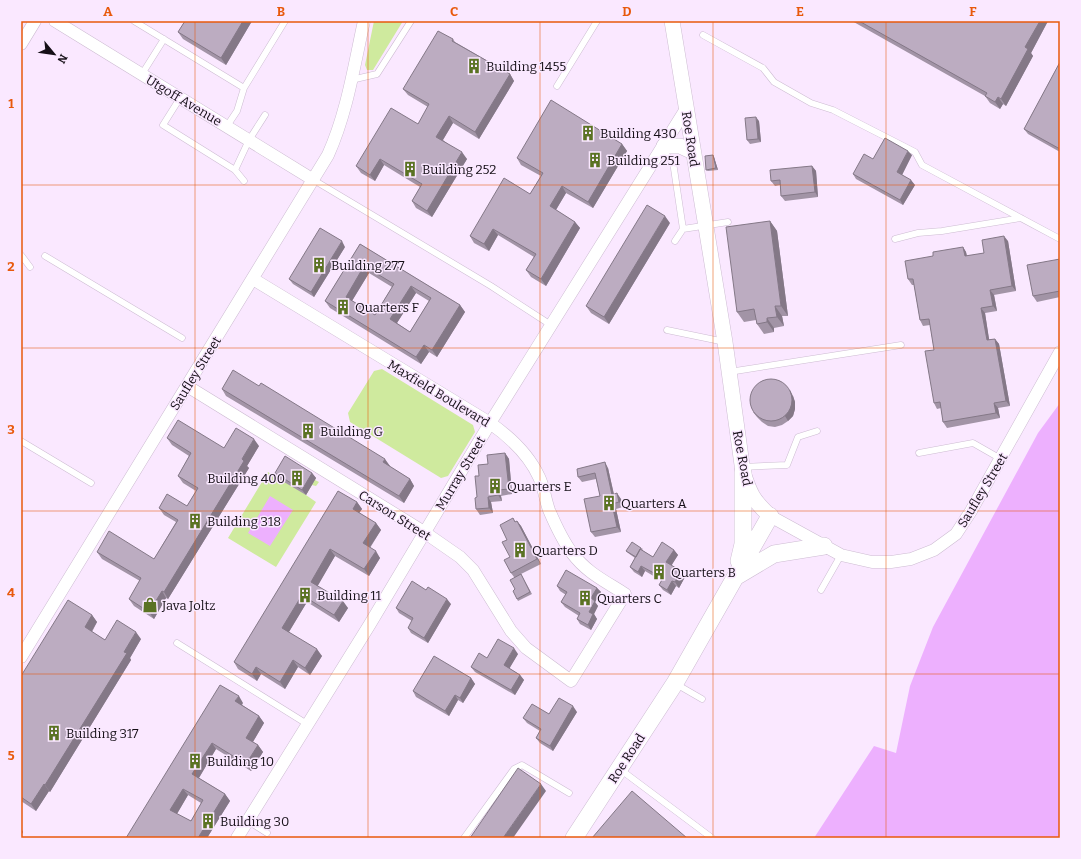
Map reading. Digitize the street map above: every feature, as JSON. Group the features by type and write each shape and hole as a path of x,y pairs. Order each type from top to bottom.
{"main road":[{"path":"735,577 743,544 742,470"},
{"name":"Roe Road","path":"574,838 675,683 770,516"},
{"path":"735,577 774,554 824,546"}],"street":[{"path":"21,44 35,21"},
{"name":"Utgoff Avenue","path":"55,21 312,179"},
{"name":"Saufley Street","path":"21,657 328,155 337,135 364,21"},
{"name":"Roe Road","path":"672,21 726,342 742,470 749,491 756,503 770,516"},
{"name":"Murray Street","path":"237,838 490,423 552,326 686,109"},
{"path":"663,148 680,146 693,152"},
{"name":"Maxfield Boulevard","path":"253,279 490,423 502,431 516,445 540,478 549,509 559,532 571,552 587,571 625,594 571,681"},
{"name":"Saufley Street","path":"770,516 841,555 872,562 891,562 911,559 934,550 956,534 971,511 1060,352"},
{"name":"Carson Street","path":"186,386 424,532 460,557 473,570 511,631 526,648 571,681"}],"lane":[{"path":"134,21 244,88"},
{"path":"227,126 237,111 244,88 285,21"},
{"path":"351,80 378,74 411,21"},
{"path":"557,86 597,21"},
{"path":"703,35 763,68 774,82 811,103 832,110 915,152 922,165 1060,240"},
{"path":"142,74 164,39"},
{"path":"180,98 163,126 235,170 244,181"},
{"path":"235,170 249,140 265,114"},
{"path":"663,148 673,162 683,229 676,241"},
{"path":"312,179 491,286 552,326"},
{"path":"895,239 918,233 942,231 1021,218"},
{"path":"683,229 728,222"},
{"path":"21,255 30,267"},
{"path":"44,256 182,338"},
{"path":"668,330 726,342"},
{"path":"729,372 901,345"},
{"path":"742,470 788,465 798,437 817,431"},
{"path":"21,441 91,483"},
{"path":"919,453 973,443 1001,459"},
{"path":"821,590 841,555"},
{"path":"177,643 307,724"},
{"path":"675,683 702,699"},
{"path":"464,838 514,768 522,765 569,793"},
{"path":"619,769 712,838"},
{"path":"248,821 267,832"}],"green space":[{"path":"374,21 403,21 373,70 367,70 365,65"},
{"path":"382,369 473,425 475,432 448,476 441,478 350,422 348,413 374,371"},
{"path":"289,462 316,478 315,480 319,482 316,486 312,485 306,495 316,502 276,567 228,538 268,472 279,479"}],"shaded area":[{"path":"1060,403 1060,838 814,838 874,746 896,753 910,686 933,627 1038,433"},
{"path":"270,496 293,510 270,546 248,533"}],"building":[{"path":"185,21 243,21 221,58 178,32"},
{"path":"859,21 1040,21 1025,47 1028,49 1001,99 998,97 995,102 985,96 987,93"},
{"path":"438,31 453,39 452,41 510,74 475,132 449,116 436,137 462,152 427,211 412,201 422,184 380,159 370,175 356,166 391,108 418,124 429,104 403,89"},
{"path":"1060,62 1060,149 1024,129"},
{"path":"551,100 622,144 588,202 562,186 550,206 575,222 541,279 526,270 536,254 493,229 484,244 470,236 504,178 530,194 543,173 517,158"},
{"path":"756,117 758,139 747,140 745,118"},
{"path":"885,138 908,151 897,172 911,180 900,200 853,174 864,154 873,159"},
{"path":"713,155 716,168 706,170 705,156"},
{"path":"812,166 815,192 781,196 780,180 771,181 770,170"},
{"path":"647,205 665,216 604,317 586,306"},
{"path":"770,221 781,306 775,306 777,317 767,318 767,322 757,324 754,309 737,312 726,227"},
{"name":"Building 277","path":"320,228 342,241 311,292 289,279"},
{"path":"1004,236 1012,286 990,290 993,306 981,308 987,340 995,339 1006,401 994,403 996,413 943,422 940,402 934,403 925,351 934,350 929,319 920,320 913,279 908,279 905,261 933,256 933,252 963,247 965,256 984,253 982,240"},
{"name":"Quarters F","path":"360,244 460,305 432,350 424,345 416,357 325,301","holes":["364,266 394,284 375,315 346,297","411,286 431,298 410,332 390,319"]},
{"path":"1060,259 1060,291 1033,296 1027,265"},
{"name":"Building G","path":"233,370 259,386 261,383 385,459 383,462 410,479 399,496 222,389"},
{"path":"767,379 775,379 786,385 792,396 792,404 786,415 775,421 767,421 756,415 750,404 750,396 756,385"},
{"name":"Building 318","path":"178,420 224,448 236,428 254,439 242,459 244,461 164,592 162,591 149,612 129,599 141,578 97,552 109,531 154,559 178,520 159,508 167,494 187,506 198,488 178,476 191,453 167,438"},
{"name":"Quarters E","path":"505,453 509,489 498,490 498,495 488,497 489,508 476,509 475,498 477,497 475,476 479,476 478,465 488,464 487,455"},
{"name":"Building 400","path":"285,456 312,473 302,490 275,473"},
{"name":"Quarters A","path":"605,462 612,495 617,493 619,502 612,504 617,527 591,532 584,499 600,496 595,473 578,477 577,469"},
{"name":"Building 11","path":"338,491 357,502 353,509 376,523 363,543 376,551 364,569 330,549 311,582 343,601 334,615 302,595 282,628 317,649 305,668 293,660 280,682 256,667 252,674 234,662"},
{"name":"Quarters D","path":"513,518 515,522 517,521 537,559 511,573 504,560 510,557 502,542 507,540 500,525"},
{"path":"632,542 641,548 636,557 626,551"},
{"name":"Quarters B","path":"662,542 674,550 666,562 681,571 675,582 672,581 667,590 659,585 663,578 641,566 638,572 630,567 640,549 653,557"},
{"name":"Quarters C","path":"566,570 597,588 591,598 595,601 589,612 593,614 588,625 577,619 580,613 561,602 567,592 557,586"},
{"path":"521,574 530,592 517,599 513,591 515,589 510,580"},
{"path":"412,581 426,590 428,587 447,599 424,638 408,628 413,618 396,608"},
{"name":"Building 317","path":"68,600 92,615 85,627 105,640 117,620 136,632 124,652 127,653 45,785 44,784 31,804 21,797 21,676"},
{"path":"498,639 514,648 504,665 520,675 511,690 471,667 479,653 487,658"},
{"path":"434,656 471,678 460,698 455,695 445,711 413,691"},
{"name":"Building 10","path":"220,685 239,696 235,701 259,716 246,738 258,745 246,764 212,743 192,774 225,794 198,838 126,838","holes":["183,789 203,800 191,821 170,810"]},
{"path":"559,698 573,706 550,746 536,738 541,729 523,718 532,704 549,714"},
{"path":"518,768 541,784 503,838 470,838"},
{"path":"632,791 687,838 592,838"}],"place":[{"name":"Building 1455","path":"474,66"},
{"name":"Building 430","path":"588,133"},
{"name":"Building 251","path":"595,160"},
{"name":"Building 252","path":"410,169"},
{"name":"Building 277","path":"319,265"},
{"name":"Quarters F","path":"343,307"},
{"name":"Building G","path":"308,431"},
{"name":"Building 400","path":"297,478"},
{"name":"Quarters E","path":"495,486"},
{"name":"Quarters A","path":"609,503"},
{"name":"Building 318","path":"195,521"},
{"name":"Quarters D","path":"520,550"},
{"name":"Quarters B","path":"659,572"},
{"name":"Building 11","path":"305,595"},
{"name":"Quarters C","path":"585,598"},
{"name":"Java Joltz","path":"150,605"},
{"name":"Building 317","path":"54,733"},
{"name":"Building 10","path":"195,761"},
{"name":"Building 30","path":"208,821"}]}
